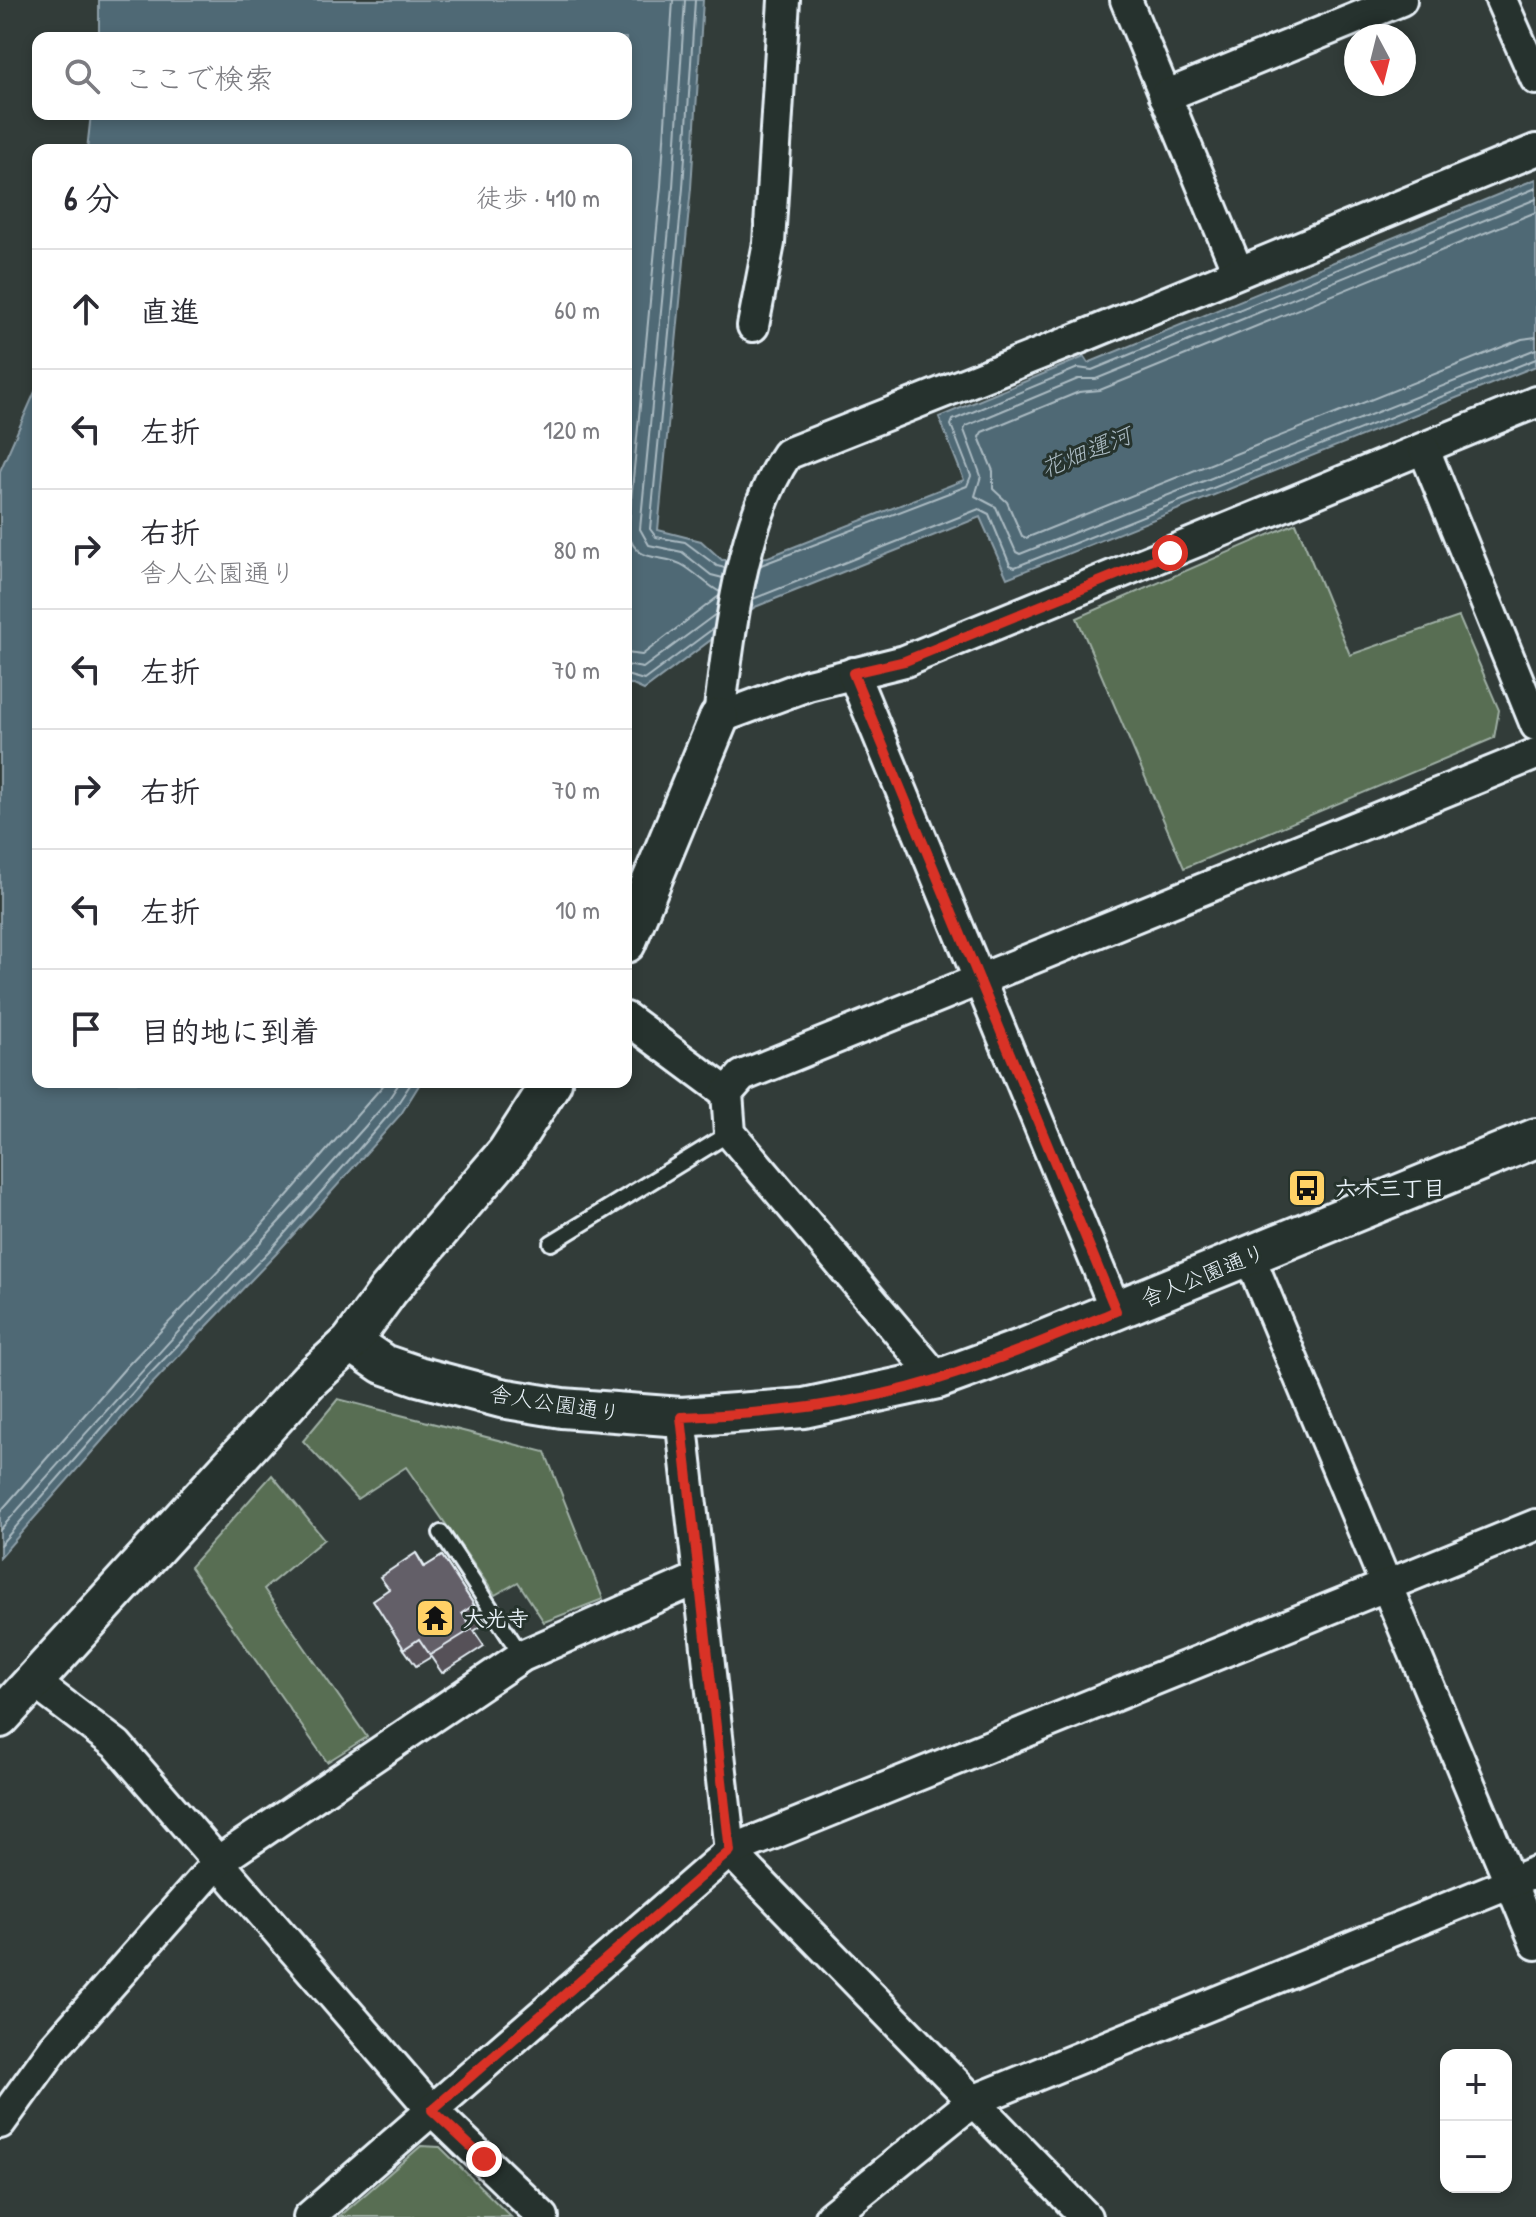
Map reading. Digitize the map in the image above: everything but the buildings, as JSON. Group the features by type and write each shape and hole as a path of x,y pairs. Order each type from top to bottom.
{"street":[{"path":"753,326 769,243 784,0"},
{"path":"1126,0 1238,272"},
{"path":"1165,96 1401,0"},
{"path":"1501,0 1536,79"},
{"path":"632,928 719,718 727,651 751,539 769,480 787,454 1536,150"},
{"path":"719,718 853,673 905,661 1536,402"},
{"path":"1424,449 1536,725"},
{"path":"853,673 1116,1311"},
{"path":"938,1379 730,1133 727,1093 742,1076 1536,754"},
{"path":"632,1022 727,1093"},
{"path":"0,1718 309,1380 351,1342 388,1291 507,1152 548,1088"},
{"name":"舎人公園通り","path":"351,1342 383,1364 501,1398 616,1414 681,1417 804,1408 938,1379 1116,1311 1536,1138"},
{"path":"1249,1256 1388,1585 1524,1877 1536,1944"},
{"path":"681,1417 730,1851 1086,2217"},
{"path":"309,2217 730,1851 1536,1525"},
{"path":"0,2123 54,2048 219,1861 522,1656 697,1579"},
{"path":"34,1682 117,1745 432,2110 543,2217"},
{"path":"830,2217 973,2101 1524,1877"}],"lane":[{"path":"551,1243 730,1133"},
{"path":"441,1533 522,1656"}],"green space":[{"path":"1296,523 1350,655 1459,617 1499,710 1494,738 1184,868 1077,618"},
{"path":"338,1399 545,1452 603,1599 544,1622 518,1582 495,1595 406,1467 357,1499 303,1441"},
{"path":"272,1475 324,1539 264,1589 367,1737 327,1762 190,1567"},
{"path":"421,2146 440,2147 511,2217 339,2217"}],"water":[{"name":"花畑運河","path":"99,0 703,0 691,188 658,530 701,541 722,560 768,557 964,480 939,417 1084,357 1088,363 1536,179 1536,366 1007,578 980,517 755,607 644,690 632,685 632,144 88,144 90,120 632,120 632,32 99,32"},
{"path":"32,399 32,1088 417,1088 401,1114 276,1254 149,1387 0,1557 0,471"}],"place":[{"name":"六木三丁目","path":"1307,1188"},
{"name":"大光寺","path":"435,1618"}],"route":[{"path":"484,2159 432,2110 730,1851 681,1417 745,1415 804,1408 938,1379 1116,1311 853,673 905,661 1170,553"}]}
